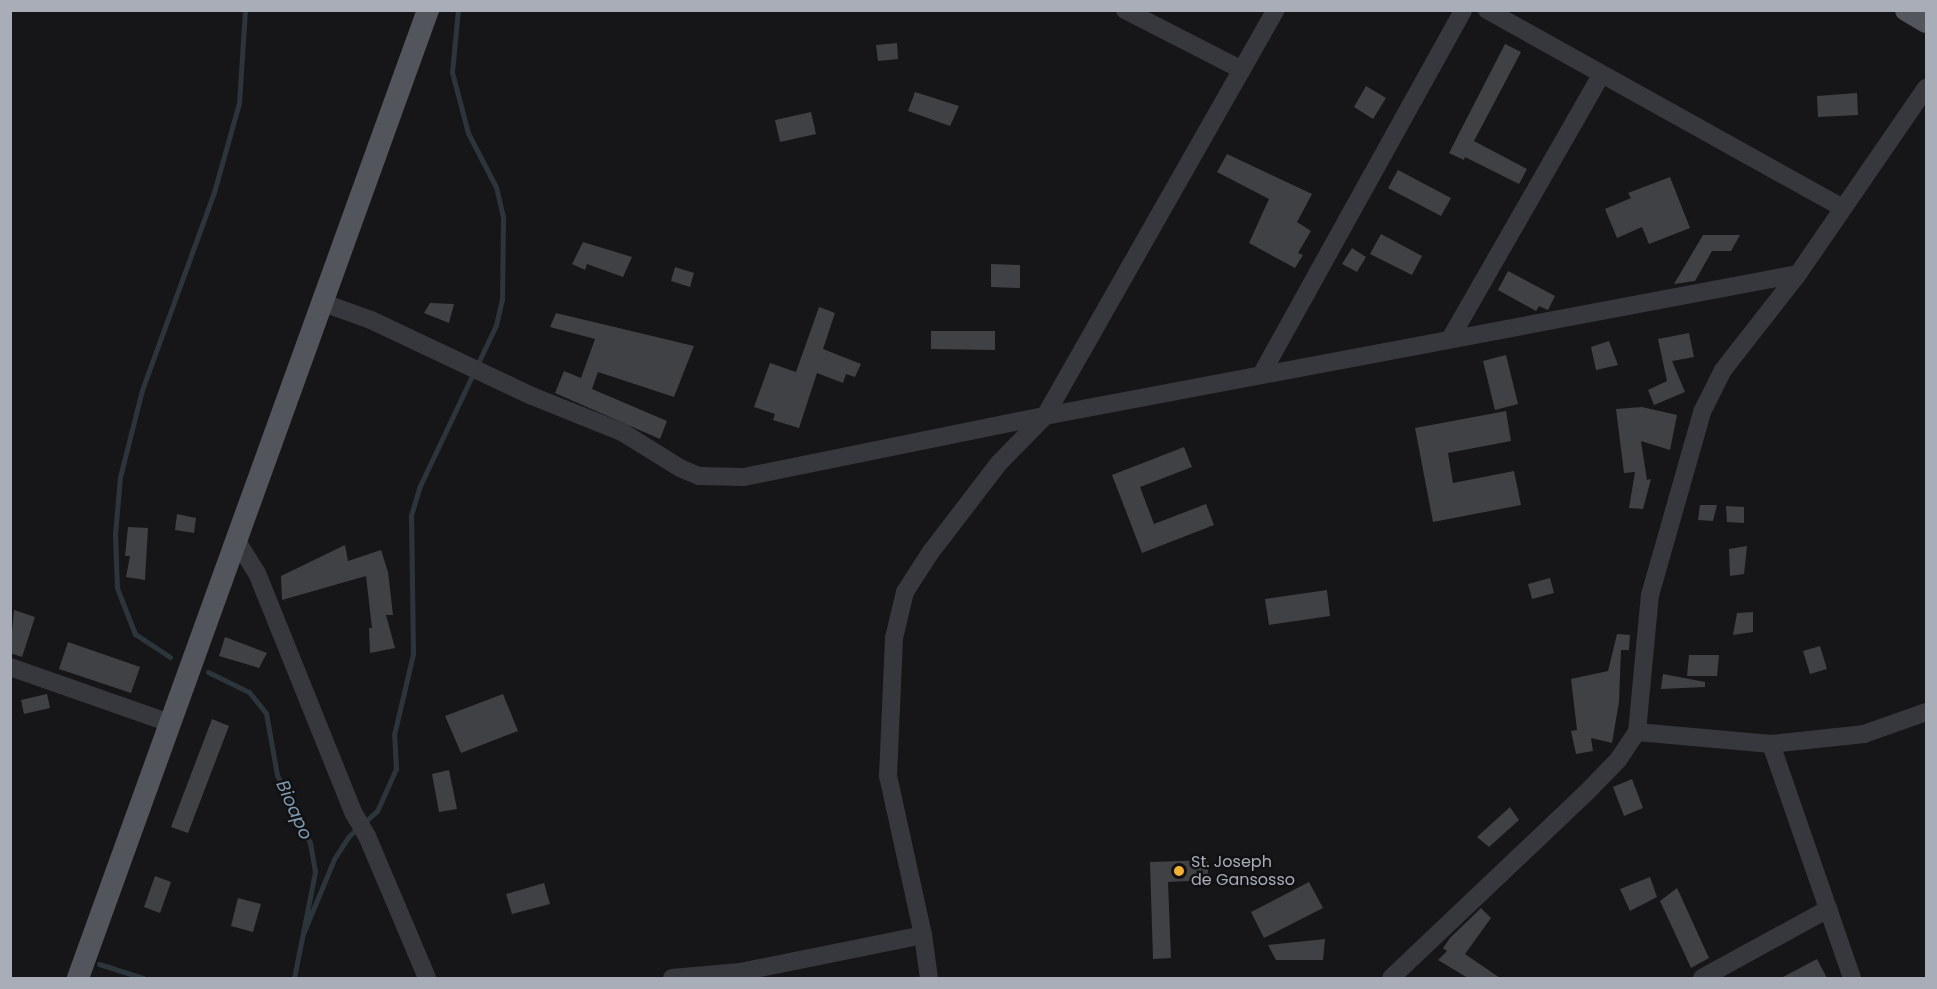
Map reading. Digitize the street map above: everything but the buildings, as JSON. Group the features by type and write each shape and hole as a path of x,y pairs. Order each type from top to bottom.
{"main road":[{"path":"78,978 238,543 321,302 428,10"},
{"path":"1905,10 1926,22"}],"street":[{"path":"1125,10 1242,70"},
{"path":"929,978 924,935 888,776 894,648 905,592 930,553 999,463 1045,416 1276,10"},
{"path":"1261,375 1463,10"},
{"path":"1487,10 1843,208"},
{"path":"1450,339 1602,74"},
{"path":"1398,975 1586,793 1618,760 1637,732 1650,595 1702,412 1723,370 1798,274 1926,88"},
{"path":"321,302 371,320 532,396 622,432 699,476 762,474 1045,416 1798,274"},
{"path":"238,543 257,573 352,812 368,836 427,978"},
{"path":"10,667 170,723"},
{"path":"1637,732 1771,744 1864,734 1926,712"},
{"path":"1771,744 1852,978"},
{"path":"1702,978 1828,909"},
{"path":"672,978 740,972 924,935"}],"waterway":[{"path":"170,657 135,634 117,588 115,534 120,477 142,390 214,192 239,103 245,10"},
{"path":"303,934 334,859 349,836 377,811 396,769 394,735 413,654 411,515 419,488 496,325 502,300 503,217 496,187 468,133 452,72 458,10"},
{"name":"Bioapo","path":"208,672 249,692 266,713 277,775 310,843 315,872 294,978"},
{"path":"99,964 143,978"}],"place":[{"name":"St. Joseph de Gansosso","path":"1179,871"}]}
